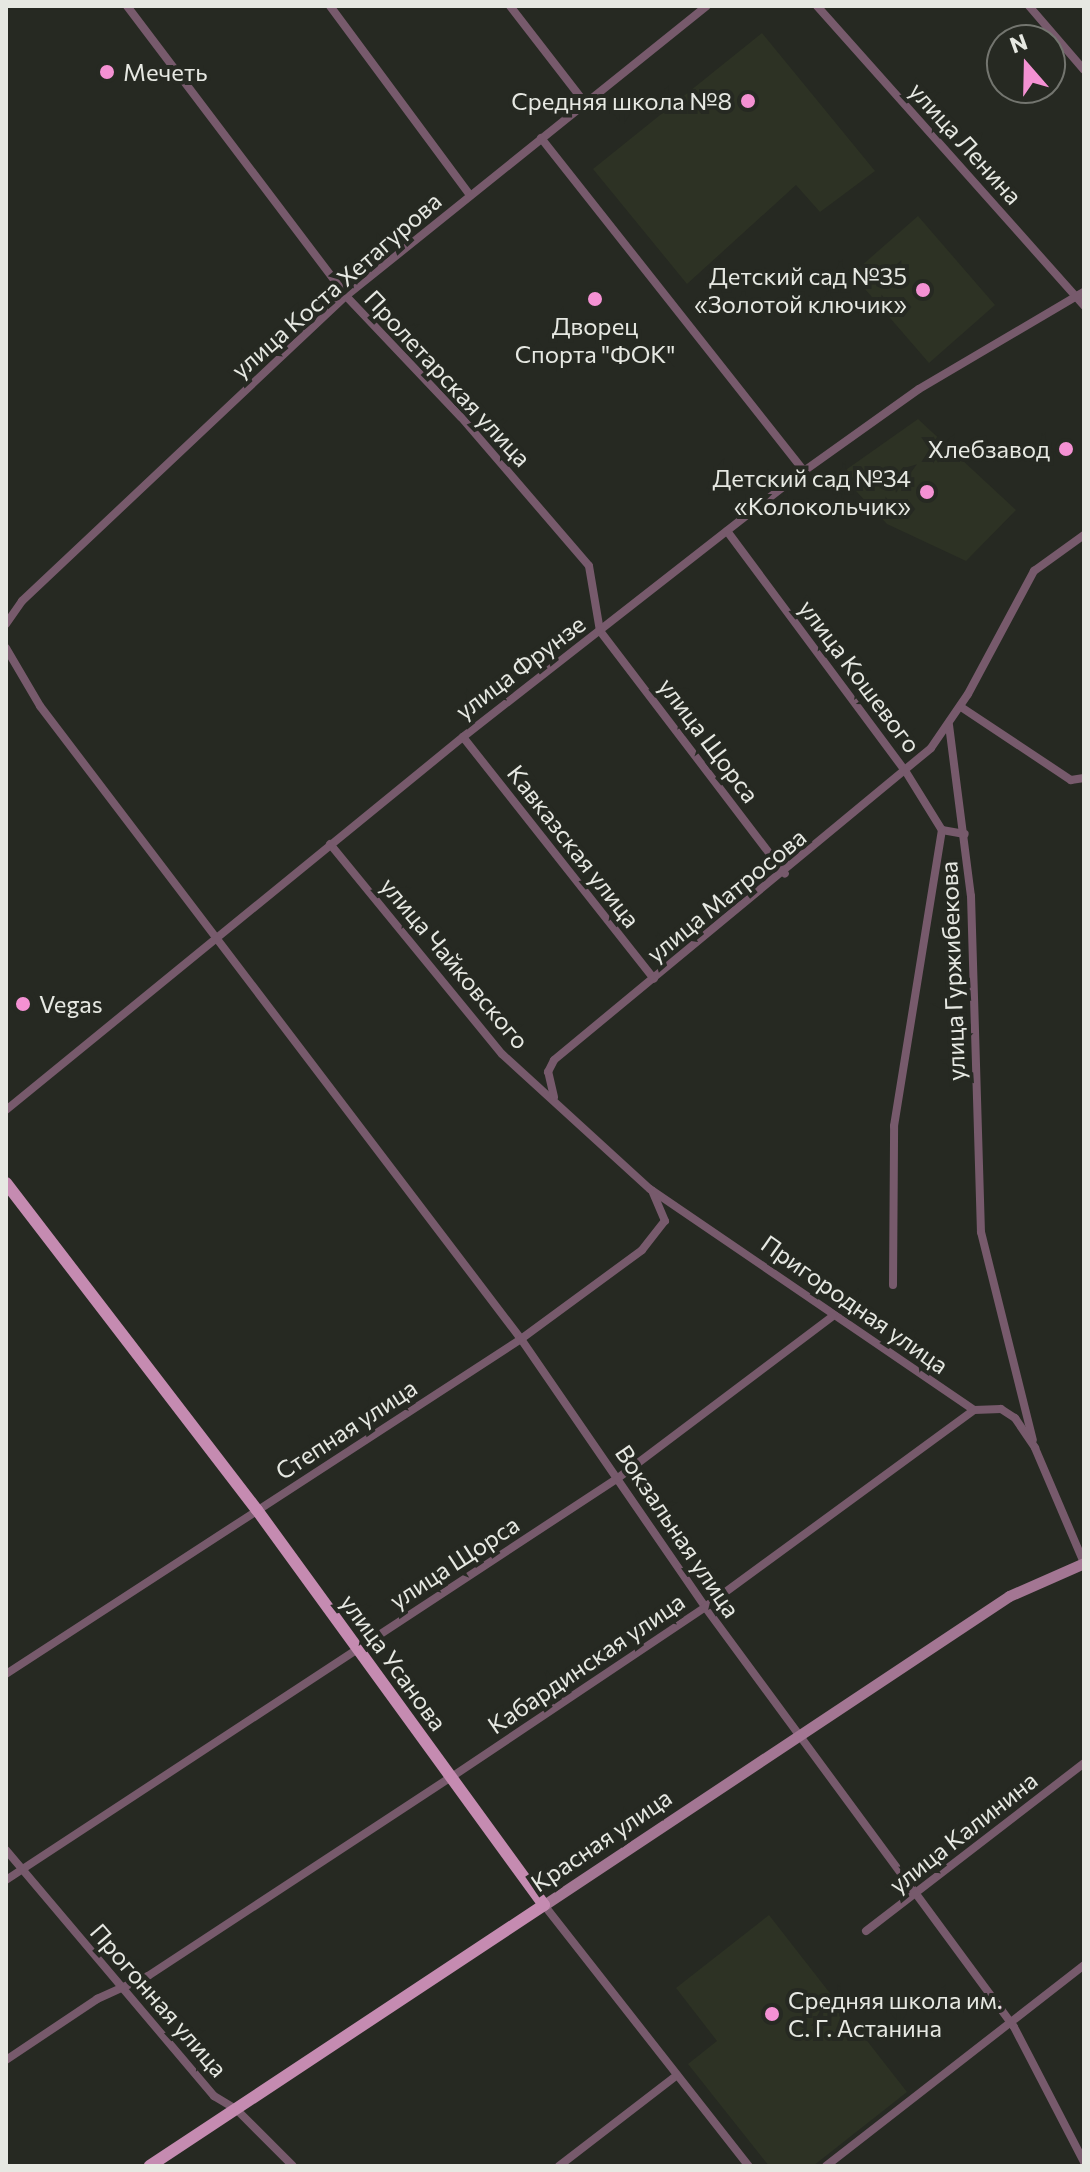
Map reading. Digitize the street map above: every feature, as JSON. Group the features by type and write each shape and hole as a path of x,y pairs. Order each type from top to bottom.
{"main road":[{"name":"улица Усанова","path":"6,1183 257,1510 544,1905"},
{"name":"Красная улица","path":"149,2166 544,1905"}],"street":[{"name":"Пролетарская улица","path":"127,6 346,296 461,417 589,566 600,631"},
{"path":"330,6 470,195"},
{"path":"510,6 585,103"},
{"name":"улица Коста Хетагурова","path":"8,620 346,296 707,6"},
{"name":"улица Ленина","path":"817,6 1080,295 1084,306"},
{"path":"1029,6 1084,70"},
{"path":"541,138 804,471"},
{"name":"улица Фрунзе","path":"6,1110 463,737 804,471 919,389 1080,295"},
{"name":"улица Кошевого","path":"727,531 906,772 942,830"},
{"path":"949,725 1034,571 1084,535"},
{"name":"улица Щорса","path":"600,631 785,874"},
{"name":"Вокзальная улица","path":"6,648 40,706 218,934 521,1339 705,1607 1010,2023 1084,2162"},
{"path":"961,707 1071,780 1084,778"},
{"name":"улица Матросова","path":"556,1101 548,1085 554,1060 906,772 949,725"},
{"name":"улица Гуржибекова","path":"949,725 965,834 977,989 981,1232 1035,1448"},
{"name":"Кавказская улица","path":"463,737 654,979"},
{"path":"942,830 965,834"},
{"name":"улица Гуржибекова","path":"893,1285 894,1126 942,830"},
{"name":"улица Чайковского","path":"330,844 502,1054 556,1101"},
{"name":"Пригородная улица","path":"556,1101 650,1189 833,1316 974,1410 1001,1409 1015,1418 1035,1448 1084,1563"},
{"name":"Степная улица","path":"6,1674 521,1339 658,1234 665,1221 650,1189"},
{"name":"улица Щорса","path":"6,1880 618,1478 833,1316"},
{"name":"Кабардинская улица","path":"6,2060 450,1778 705,1607 974,1410"},
{"name":"Красная улица","path":"544,1905 1009,1596 1084,1563"},
{"name":"улица Калинина","path":"866,1931 1084,1763"},
{"name":"Прогонная улица","path":"6,1850 214,2096 237,2110 293,2166"},
{"name":"улица Усанова","path":"544,1905 749,2166"},
{"path":"826,2166 1084,1965"},
{"path":"559,2166 677,2075"}],"shaded area":[{"name":"Средняя школа №8","path":"762,33 875,171 820,212 796,185 687,284 593,169"},
{"name":"Детский сад №35 «Золотой ключик»","path":"918,216 995,305 929,363 852,274"},
{"name":"Детский сад №34 «Колокольчик»","path":"918,419 1016,510 966,561 887,524 840,474"},
{"name":"Средняя школа им. C. Г. Астанина","path":"769,1915 907,2092 813,2166 769,2166 688,2064 717,2041 676,1988"}],"place":[{"name":"Мечеть","path":"107,72"},
{"name":"Средняя школа №8","path":"748,101"},
{"name":"Детский сад №35 «Золотой ключик»","path":"923,290"},
{"name":"Дворец Спорта \"ФОК\"","path":"595,299"},
{"name":"Хлебзавод","path":"1066,449"},
{"name":"Детский сад №34 «Колокольчик»","path":"927,492"},
{"name":"Vegas","path":"23,1004"},
{"name":"Средняя школа им. C. Г. Астанина","path":"772,2014"}]}
